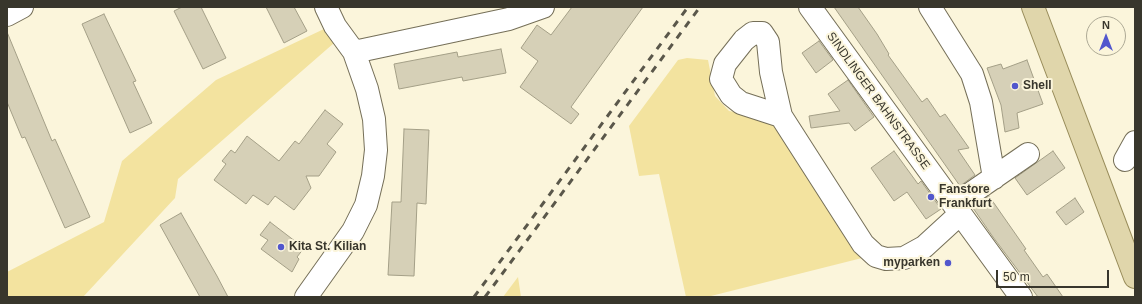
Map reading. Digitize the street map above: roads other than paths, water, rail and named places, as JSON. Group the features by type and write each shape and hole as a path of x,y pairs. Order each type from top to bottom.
{"main road":[{"path":"1033,7 1133,271 1135,289"}],"street":[{"path":"7,15 22,7"},
{"path":"306,297 353,231 366,205 373,176 376,150 374,119 367,89 354,52 336,26 326,7"},
{"path":"354,52 509,19 543,7"},
{"name":"SINDLINGER BAHNSTRASSE","path":"810,7 1021,297"},
{"path":"930,7 972,74 982,102 994,178"},
{"path":"781,116 864,244 876,256 886,259 904,258 924,247 957,210 994,178 1028,154"}],"railway":[{"path":"474,297 688,7"},
{"path":"485,297 700,7"}],"place":[{"name":"Shell","path":"1015,86"},
{"name":"Fanstore Frankfurt","path":"931,197"},
{"name":"Kita St. Kilian","path":"281,247"},
{"name":"myparken","path":"948,263"}]}
